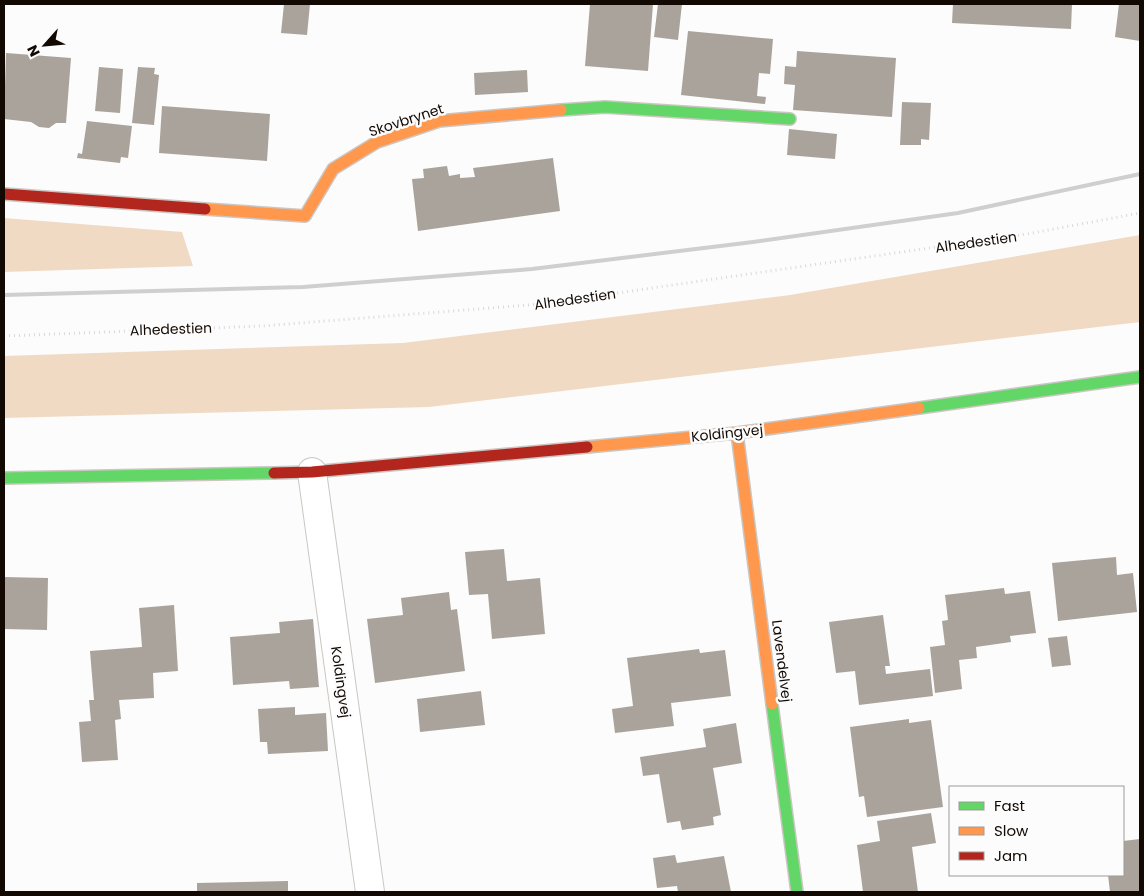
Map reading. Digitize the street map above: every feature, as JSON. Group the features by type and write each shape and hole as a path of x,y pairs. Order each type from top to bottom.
{"street":[{"name":"Skovbrynet","path":"4,194 305,216 333,169 377,142 440,121 536,111 605,107 790,119"},
{"name":"Koldingvej","path":"4,478 312,472 737,433 1140,376"},
{"name":"Lavendelvej","path":"737,433 797,892"},
{"name":"Koldingvej","path":"312,472 370,892"}],"path":[{"name":"Alhedestien","path":"4,336 262,326 541,304 1027,234 1140,212"}],"shaded area":[{"path":"4,218 182,232 193,266 4,272"},
{"path":"1140,235 1140,322 429,407 4,418 4,356 403,343 790,295"}],"building":[{"path":"284,4 310,4 307,35 281,33"},
{"path":"590,4 653,4 648,71 585,66"},
{"path":"658,4 682,4 678,40 654,37"},
{"path":"953,4 1072,4 1071,29 952,23"},
{"path":"1119,4 1140,4 1140,41 1115,37"},
{"path":"688,31 773,39 770,74 759,73 757,96 766,97 765,104 681,95"},
{"path":"797,51 896,58 892,117 793,110 795,85 784,84 785,66 796,67"},
{"path":"6,53 71,58 66,123 56,123 49,128 39,127 31,122 4,119"},
{"path":"99,67 123,69 120,113 95,111"},
{"path":"138,67 155,68 154,74 159,75 154,125 132,123"},
{"path":"527,70 528,92 475,95 474,73"},
{"path":"902,102 931,103 929,140 921,139 921,145 900,145"},
{"path":"162,106 270,114 267,161 159,153"},
{"path":"87,121 132,126 128,158 121,157 120,163 77,158 78,153 82,154"},
{"path":"789,129 837,134 835,159 787,155"},
{"path":"553,158 560,211 418,231 412,179 424,178 423,169 447,166 449,176 460,174 460,178 475,177 473,168"},
{"path":"504,549 507,581 540,578 545,634 492,639 488,594 469,595 465,552"},
{"path":"1116,557 1117,575 1133,573 1137,612 1058,621 1052,563"},
{"path":"4,577 48,578 47,630 4,629"},
{"path":"1004,588 1005,594 1030,591 1036,633 1010,636 1011,642 976,647 977,658 959,660 962,689 935,693 930,647 945,645 942,621 948,620 945,595"},
{"path":"449,592 451,610 457,609 465,671 375,683 367,619 403,615 401,598"},
{"path":"174,605 178,671 153,673 154,698 119,700 121,719 115,720 118,760 82,762 79,722 91,721 89,700 94,700 90,651 142,647 139,608"},
{"path":"883,615 890,666 885,666 886,674 930,669 933,696 859,705 855,671 836,673 829,622"},
{"path":"313,619 319,687 290,689 289,681 233,685 230,637 280,633 279,622"},
{"path":"1067,636 1071,665 1052,667 1048,638"},
{"path":"699,649 700,653 725,650 731,696 671,703 674,726 615,733 612,709 633,706 627,658"},
{"path":"481,691 485,725 420,732 417,699"},
{"path":"295,707 295,715 326,713 328,751 268,754 267,742 260,742 258,709"},
{"path":"909,719 909,723 931,720 943,807 867,817 864,796 859,797 850,727"},
{"path":"736,723 742,763 713,768 721,815 713,817 714,825 682,830 680,821 667,823 659,774 643,776 640,757 706,747 703,729"},
{"path":"931,813 936,843 912,847 918,892 863,892 857,845 880,841 877,821"},
{"path":"1140,839 1140,892 1110,892 1108,876 1124,876 1124,841"},
{"path":"675,855 677,863 724,856 731,892 678,892 677,886 657,888 653,858"},
{"path":"288,881 288,892 197,892 197,883"}],"railway":[{"path":"4,295 303,287 532,269 753,242 958,213 1140,174"}],"traffic: fast":[{"path":"561,110 605,107 790,119"},
{"path":"919,408 1140,377"},
{"path":"4,478 274,473"},
{"path":"772,704 797,892"}],"traffic: slow":[{"path":"205,209 305,216 333,169 377,142 439,121 561,110"},
{"path":"587,447 737,433 919,408"},
{"path":"737,433 772,704"}],"traffic: jam":[{"path":"4,194 205,209"},
{"path":"274,473 312,472 587,447"}]}
